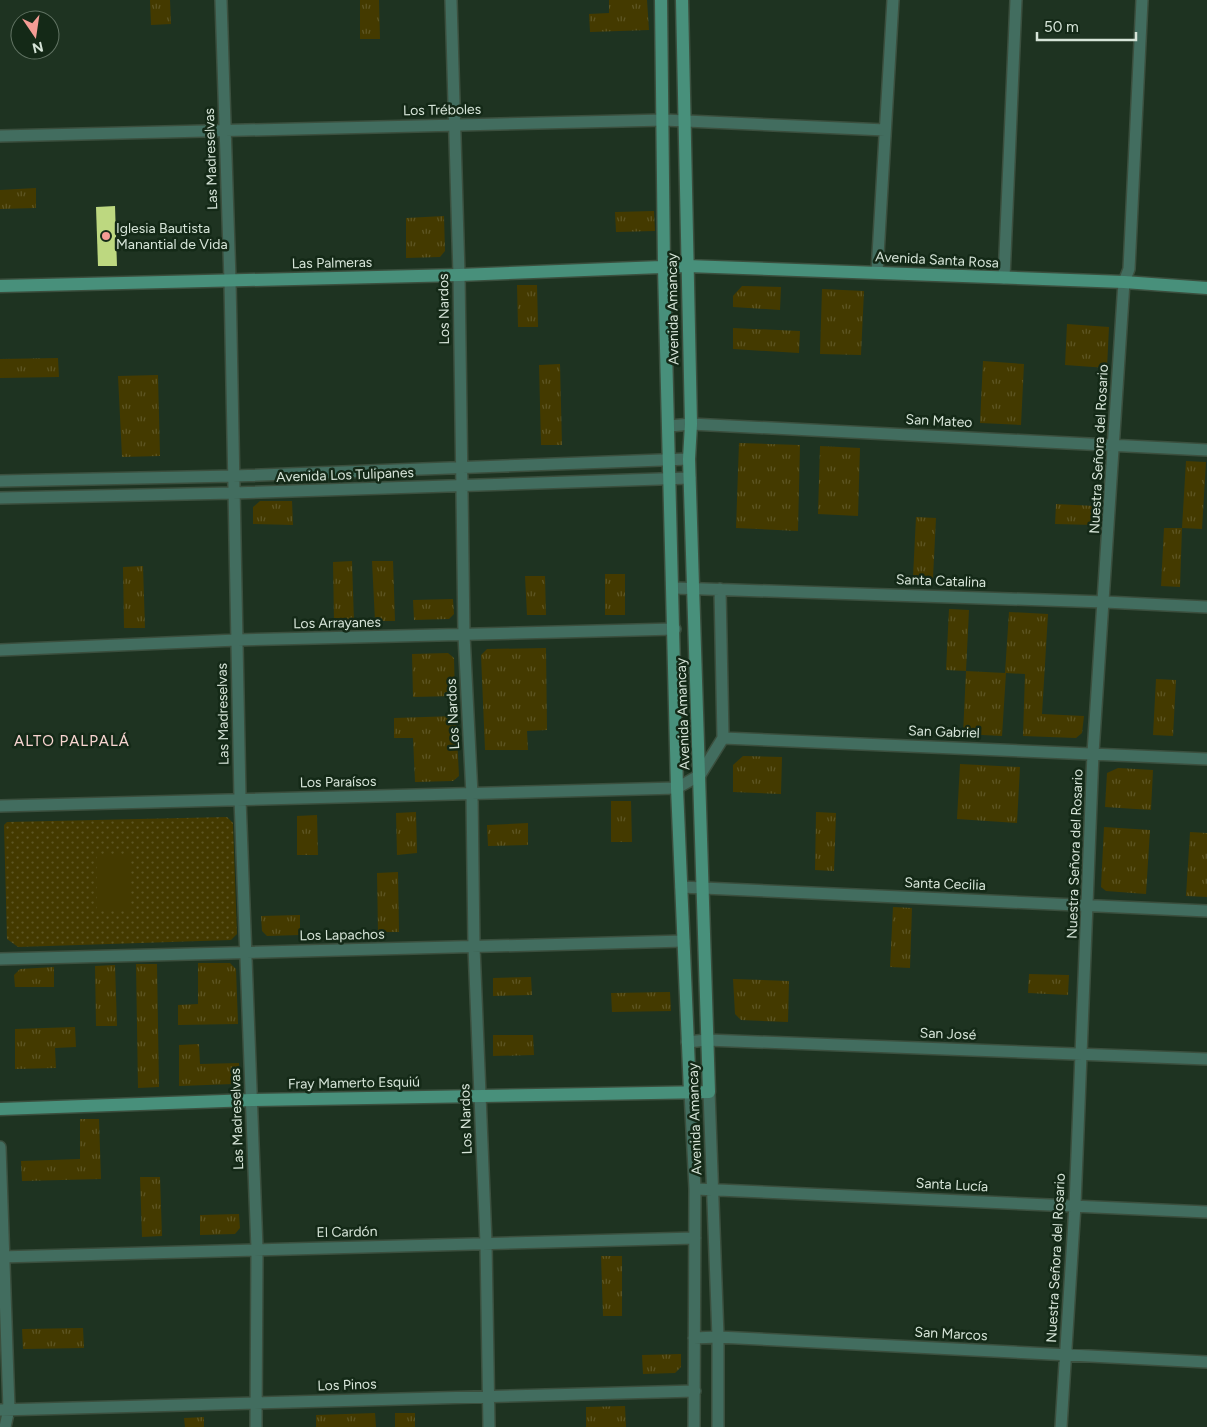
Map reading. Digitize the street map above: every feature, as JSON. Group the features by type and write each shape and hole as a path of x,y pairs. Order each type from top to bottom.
{"street":[{"name":"Las Madreselvas","path":"221,0 230,281 240,800 257,1249 256,1427"},
{"name":"Los Nardos","path":"451,0 459,275 464,635 472,795 474,948 486,1243 489,1427"},
{"name":"Avenida Amancay","path":"661,0 664,120 664,268 670,426 677,788 695,1189 694,1427"},
{"name":"Avenida Amancay","path":"682,0 691,424 689,459 718,1337 718,1427"},
{"path":"877,272 893,0"},
{"path":"1004,278 1016,0"},
{"name":"Nuestra Señora del Rosario","path":"1062,1427 1075,1206 1094,753 1124,282 1129,270 1142,0"},
{"name":"Los Tréboles","path":"0,136 664,120 885,130"},
{"name":"Avenida Santa Rosa","path":"664,268 687,266 877,272 1124,282 1207,288"},
{"name":"Las Palmeras","path":"0,286 664,268"},
{"name":"San Mateo","path":"670,426 691,424 1207,450"},
{"name":"Avenida Los Tulipanes","path":"0,481 233,476 689,459"},
{"name":"Avenida Los Tulipanes","path":"0,498 233,493 690,478"},
{"name":"Santa Catalina","path":"674,588 1105,602 1207,608"},
{"path":"677,788 700,775 723,738 720,589"},
{"name":"Los Arrayanes","path":"0,650 237,640 675,629"},
{"name":"San Gabriel","path":"723,738 1207,759"},
{"name":"Los Paraísos","path":"0,806 472,795 677,788"},
{"name":"Santa Cecilia","path":"681,887 1207,911"},
{"name":"Los Lapachos","path":"0,958 474,948 684,941"},
{"name":"San José","path":"688,1042 707,1040 1207,1060"},
{"name":"Fray Mamerto Esquiú","path":"0,1109 252,1100 709,1092"},
{"path":"0,1147 6,1427"},
{"name":"Santa Lucía","path":"695,1189 1207,1212"},
{"name":"El Cardón","path":"1,1257 695,1238"},
{"name":"San Marcos","path":"694,1338 718,1337 1207,1362"},
{"name":"Los Pinos","path":"5,1409 256,1404 489,1395 695,1391"}],"green space":[{"path":"150,0 170,0 171,24 151,25"},
{"path":"360,0 379,0 380,39 360,39"},
{"path":"609,0 647,0 649,30 590,32 589,14 609,13"},
{"path":"36,188 36,208 0,209 0,190"},
{"path":"654,211 655,231 616,232 615,212"},
{"path":"444,216 445,251 440,257 406,258 406,218"},
{"path":"517,285 537,285 538,327 518,327"},
{"path":"742,286 781,287 780,310 733,307 733,296"},
{"path":"822,289 864,291 861,355 820,354"},
{"path":"1067,324 1109,327 1107,368 1065,365"},
{"path":"733,328 800,331 799,353 733,349"},
{"path":"58,358 59,377 0,378 0,359"},
{"path":"983,361 1024,364 1021,425 980,423"},
{"path":"560,364 562,445 541,445 539,365"},
{"path":"158,375 160,456 122,457 118,376"},
{"path":"739,443 800,445 798,531 736,528"},
{"path":"820,446 860,448 858,516 818,514"},
{"path":"1186,461 1206,462 1202,529 1182,528"},
{"path":"260,501 292,501 293,525 253,524 253,507"},
{"path":"1056,504 1095,506 1094,525 1055,524"},
{"path":"916,517 936,518 933,578 913,577"},
{"path":"1164,528 1182,528 1180,587 1161,586"},
{"path":"352,561 354,622 334,622 333,562"},
{"path":"372,561 393,561 395,621 375,621"},
{"path":"143,566 145,628 124,628 123,567"},
{"path":"605,574 625,574 625,615 605,615"},
{"path":"525,576 545,576 546,615 527,615"},
{"path":"453,599 454,614 449,619 414,620 413,600"},
{"path":"949,609 969,610 966,671 946,670"},
{"path":"1009,612 1048,614 1042,714 1084,716 1082,733 1076,738 1023,736 1025,674 1006,673 1002,736 963,734 966,671 1005,673"},
{"path":"546,648 547,730 527,731 528,750 485,750 481,655 487,649"},
{"path":"448,653 454,658 455,696 413,697 412,654"},
{"path":"1156,679 1176,680 1173,736 1153,735"},
{"path":"456,716 459,776 453,781 415,782 413,738 394,738 394,718"},
{"path":"743,756 782,757 781,794 733,792 733,765"},
{"path":"960,764 1020,767 1017,823 957,819"},
{"path":"1118,768 1153,770 1151,810 1105,807 1107,773"},
{"path":"611,801 631,801 632,842 611,842"},
{"path":"416,812 417,853 397,855 396,813"},
{"path":"816,812 836,813 834,871 815,870"},
{"path":"317,815 318,855 297,855 297,816"},
{"path":"227,817 233,823 237,934 231,940 18,947 7,939 4,825 7,822"},
{"path":"528,823 528,845 488,846 487,825"},
{"path":"1104,827 1150,830 1146,894 1106,891 1101,887"},
{"path":"1190,832 1207,833 1207,897 1186,896"},
{"path":"97,854 131,854 131,909 97,909"},
{"path":"398,872 399,932 378,932 377,873"},
{"path":"893,907 912,908 910,968 890,967"},
{"path":"300,915 300,935 267,936 262,931 261,916"},
{"path":"198,963 230,963 236,969 238,1024 178,1025 178,1005 198,1004"},
{"path":"136,964 157,964 159,1087 138,1088"},
{"path":"115,965 117,1026 96,1026 95,966"},
{"path":"54,967 54,987 15,987 14,975 20,969"},
{"path":"1029,974 1069,975 1068,995 1028,993"},
{"path":"531,977 532,995 493,996 493,978"},
{"path":"733,979 789,981 788,1022 741,1020 735,1014"},
{"path":"670,992 671,1011 612,1012 611,993"},
{"path":"75,1027 76,1047 55,1048 56,1068 15,1069 15,1029"},
{"path":"493,1035 533,1035 534,1055 493,1056"},
{"path":"199,1044 200,1064 239,1063 240,1077 234,1084 179,1086 179,1045"},
{"path":"80,1119 99,1119 101,1179 22,1181 21,1161 80,1159"},
{"path":"140,1177 160,1177 162,1236 142,1237"},
{"path":"239,1214 240,1228 235,1234 200,1235 200,1215"},
{"path":"601,1256 622,1256 622,1316 603,1316"},
{"path":"83,1328 84,1348 23,1349 22,1329"},
{"path":"681,1354 681,1367 675,1373 643,1374 642,1355"},
{"path":"625,1406 626,1427 586,1427 586,1407"},
{"path":"375,1413 376,1427 316,1427 316,1415"},
{"path":"395,1413 415,1413 415,1427 395,1427"},
{"path":"204,1417 204,1427 185,1427 184,1418"}],"building":[{"name":"Iglesia Bautista Manantial de Vida","path":"115,206 117,266 98,266 96,207"}],"place":[{"name":"Iglesia Bautista Manantial de Vida","path":"106,236"}],"district":[{"name":"ALTO PALPALÁ","path":"72,741"}]}
